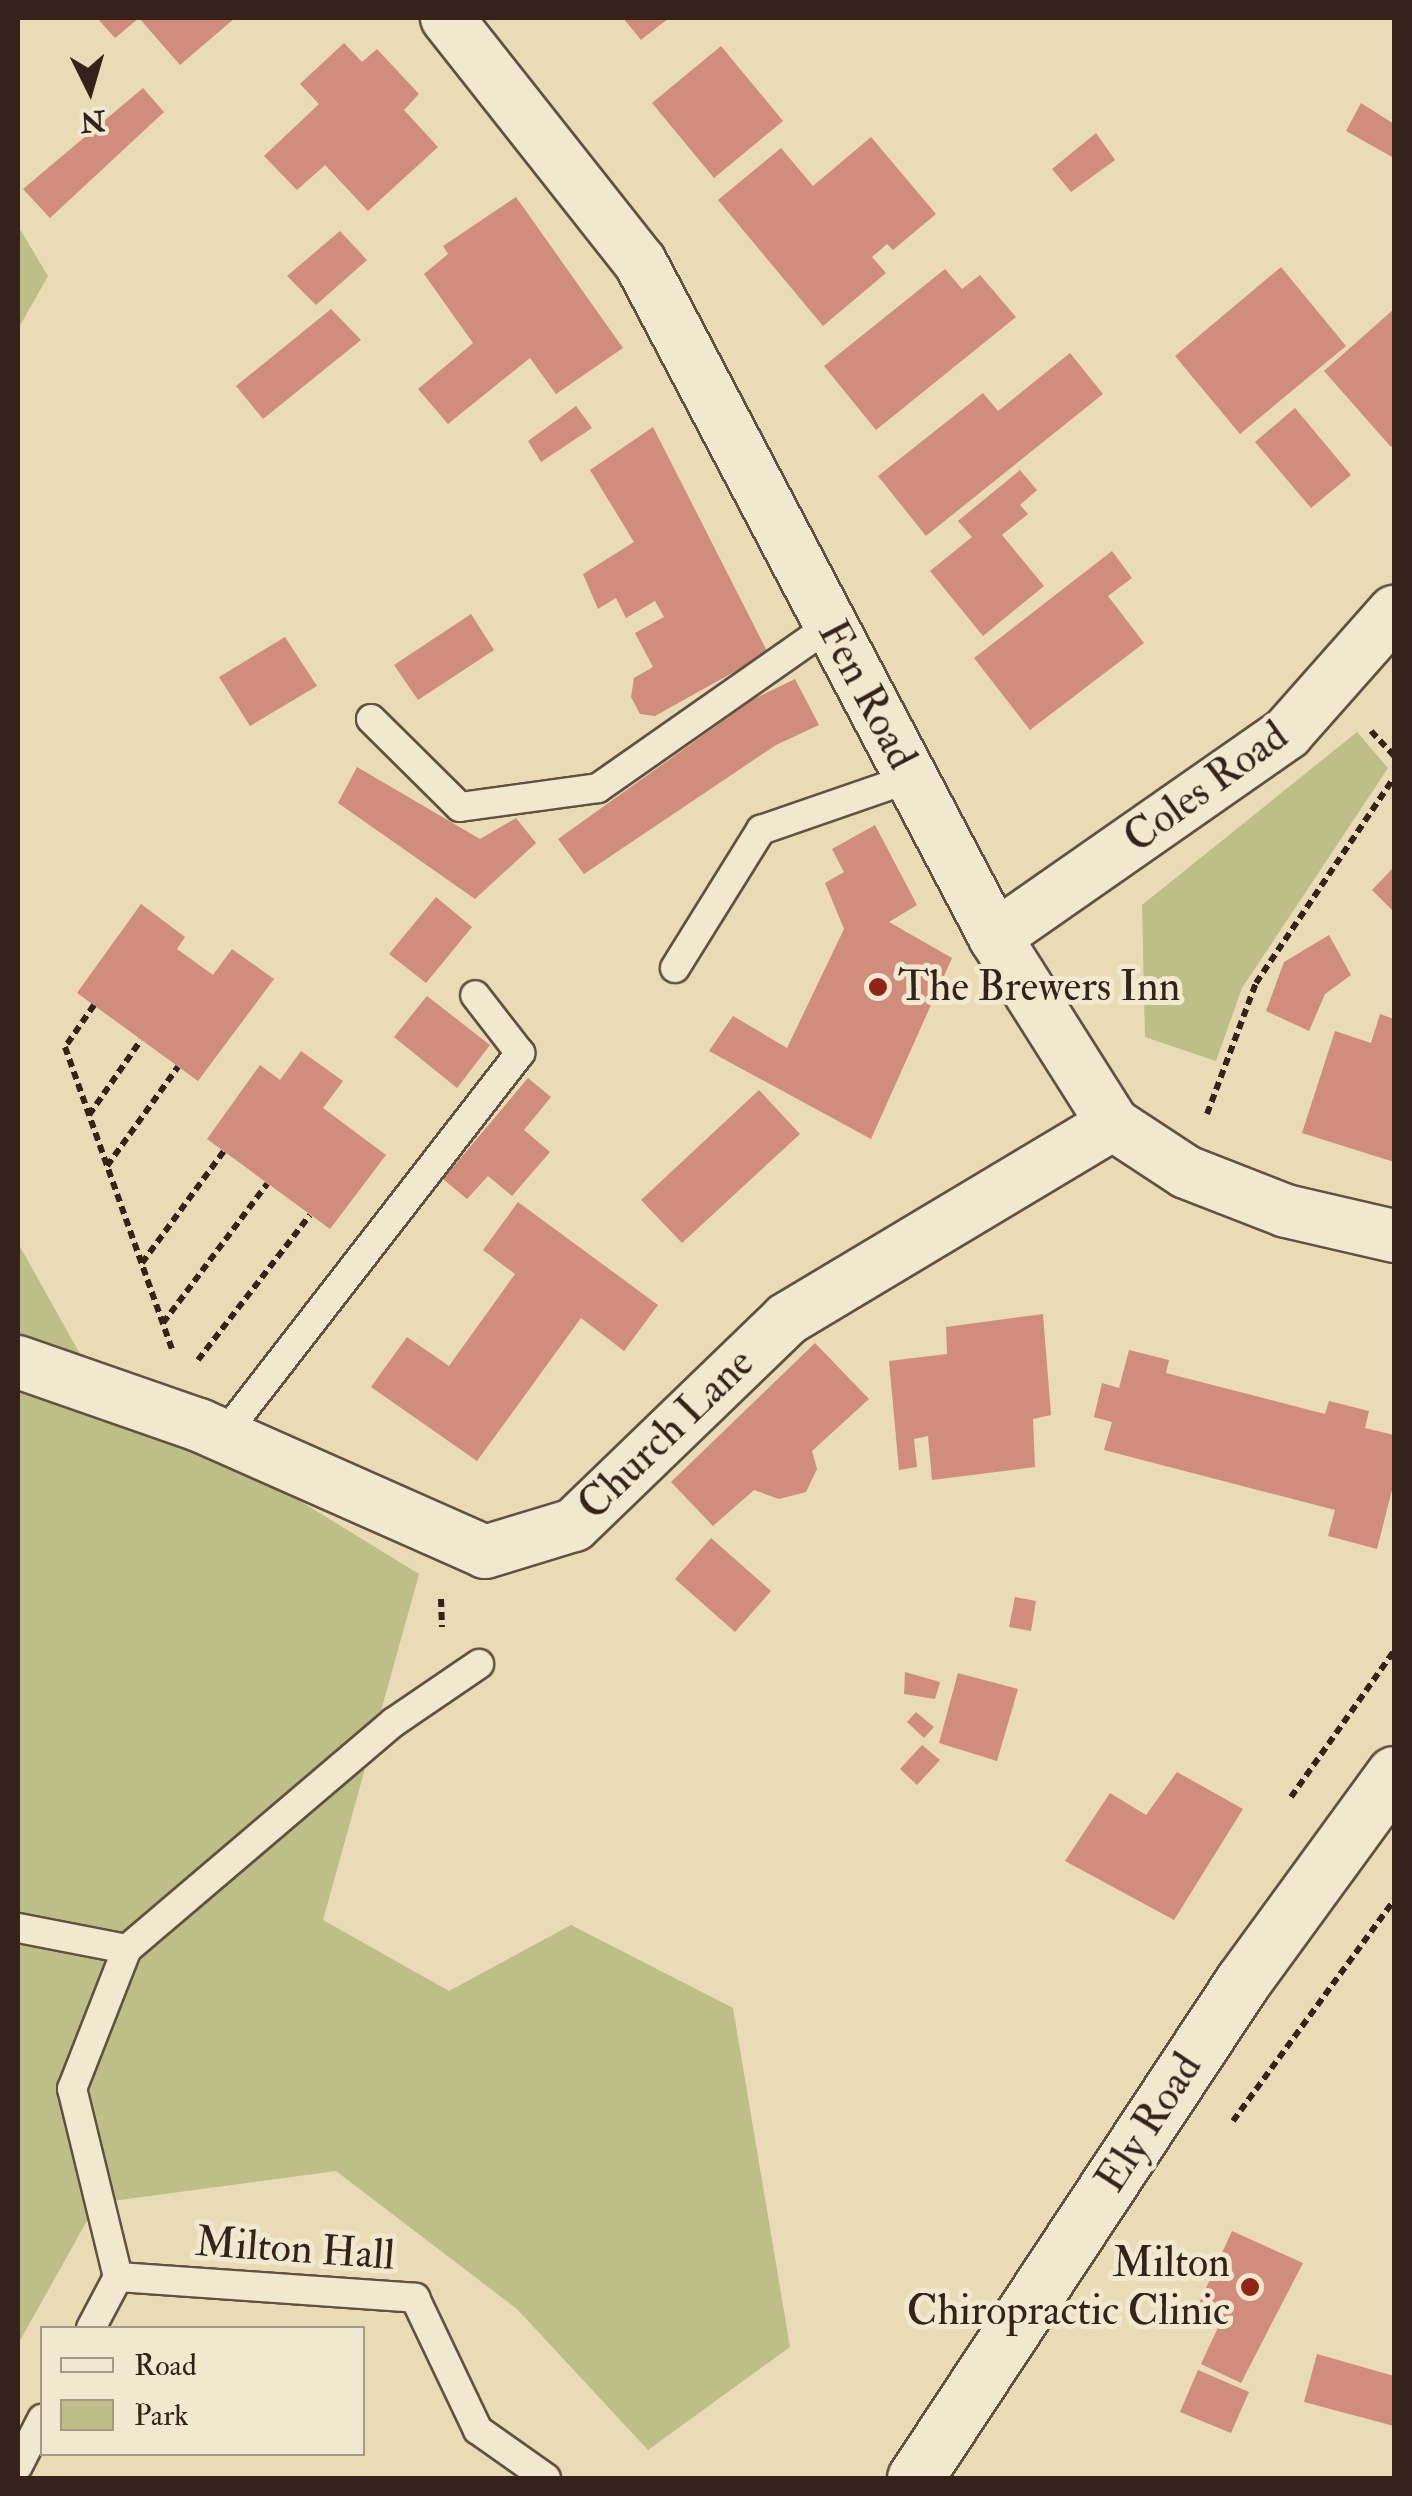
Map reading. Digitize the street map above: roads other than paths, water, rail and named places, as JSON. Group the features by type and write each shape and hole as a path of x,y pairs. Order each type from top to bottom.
{"street":[{"name":"Fen Road","path":"447,18 640,262 995,937 1112,1124 1186,1172 1286,1211 1394,1236"},
{"name":"Coles Road","path":"995,937 1287,733 1394,612"},
{"name":"Church Lane","path":"18,1362 201,1414 485,1552 574,1525 787,1319 1112,1124"},
{"name":"Ely Road","path":"914,2478 1244,1980 1394,1774"}],"lane":[{"path":"371,719 460,806 598,788 831,625"},
{"path":"675,968 761,830 910,778"},
{"path":"201,1414 520,1053 474,995"},
{"path":"92,2326 118,2277 72,2089 127,1949 394,1722 479,1664"},
{"path":"18,1928 127,1949"},
{"name":"Milton Hall","path":"118,2277 416,2298 478,2430 546,2478"},
{"path":"18,2466 40,2423"}],"place":[{"name":"The Brewers Inn","path":"878,987"},
{"name":"Milton Chiropractic Clinic","path":"1250,2287"}]}
